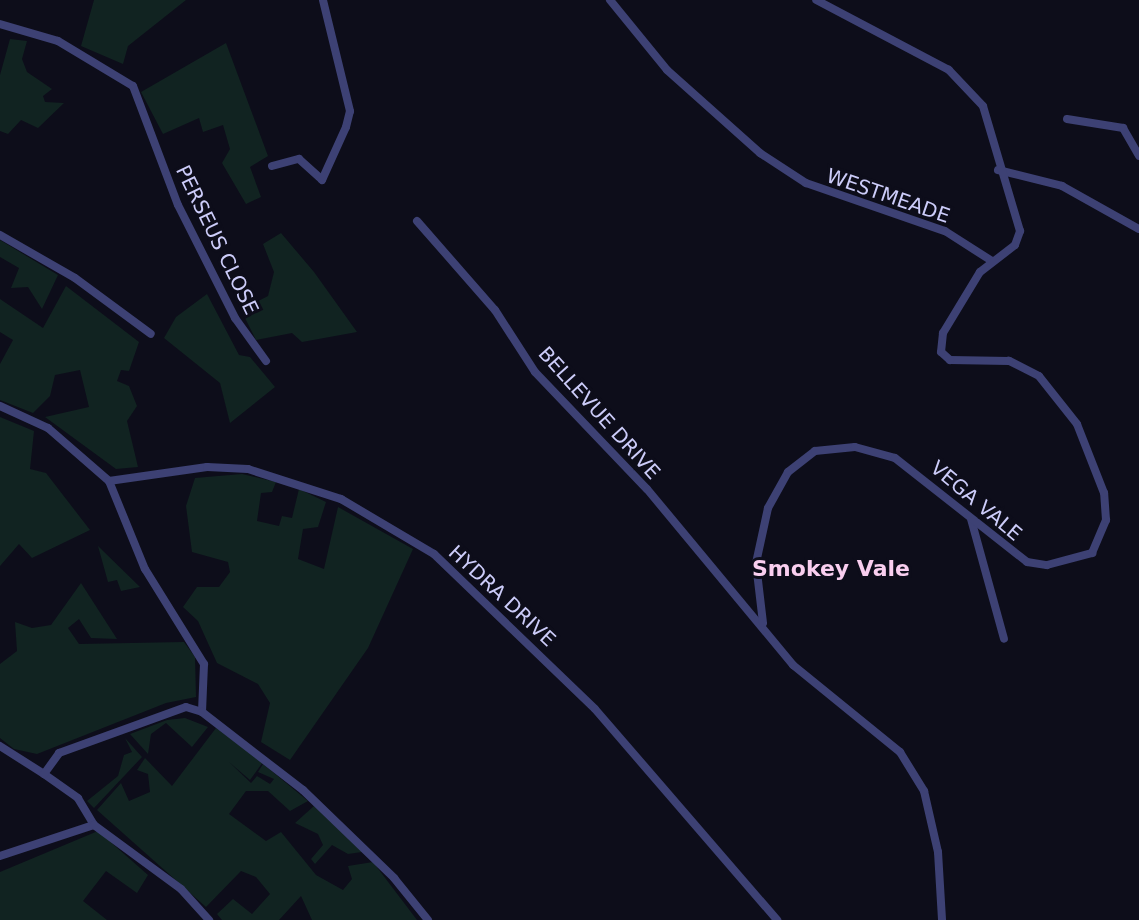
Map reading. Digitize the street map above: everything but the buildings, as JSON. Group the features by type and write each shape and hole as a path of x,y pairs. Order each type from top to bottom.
{"street":[{"path":"272,166 299,159 322,180 346,127 350,111 323,0"},
{"name":"WESTMEADE","path":"610,0 667,70 771,160 830,195 945,231 992,261"},
{"path":"816,0 949,70 972,89 1020,231 1015,245 992,261"},
{"name":"PERSEUS CLOSE","path":"0,24 58,41 133,86 178,205 235,318 266,361"},
{"path":"1067,119 1123,128 1139,156"},
{"path":"998,170 1072,189 1139,229"},
{"name":"BELLEVUE DRIVE","path":"417,221 495,310 535,372 763,623 793,665 900,752 924,791 938,852 942,920"},
{"path":"0,235 75,278 151,334"},
{"name":"VEGA VALE","path":"763,623 756,563 768,508 788,472 815,451 855,447 895,458 1008,553 1047,565 1092,553 1106,520 1104,493 1077,424 1039,376 1009,361 950,360 941,352 943,333 992,261"},
{"path":"0,406 48,428 109,481 145,569 204,664 202,712"},
{"name":"HYDRA DRIVE","path":"109,481 207,467 263,473 341,499 434,554 595,709 777,920"},
{"path":"970,518 1004,639"},
{"path":"44,774 59,753 186,707 202,712 303,790 394,878 428,920"},
{"path":"0,746 78,798 94,825 181,889 209,920"},
{"path":"0,856 94,825"}],"green space":[{"path":"94,0 186,0 128,46 123,64 81,46"},
{"path":"10,39 27,41 22,59 27,72 52,89 43,96 45,102 64,103 38,128 21,120 8,134 0,131 0,75"},
{"path":"226,43 268,156 250,167 261,197 246,204 222,163 230,149 223,125 203,132 199,118 163,134 141,92"},
{"path":"281,233 314,272 357,332 302,342 292,333 256,340 241,310 268,296 274,272 263,244"},
{"path":"0,240 58,275 42,309 28,287 11,288 19,268 0,257"},
{"path":"66,286 139,342 129,371 121,370 117,381 129,386 137,406 127,421 138,467 116,469 45,417 89,407 80,370 55,375 50,396 33,413 0,400 0,364 13,340 0,332 0,299 43,328"},
{"path":"207,294 239,355 250,357 275,387 230,423 220,383 164,338 176,317"},
{"path":"0,417 34,431 30,469 46,473 90,530 32,558 19,544 0,566"},
{"path":"242,474 276,482 272,492 261,493 257,521 279,526 282,516 292,518 299,489 326,502 318,527 303,529 298,559 324,569 338,507 413,549 368,648 290,760 261,742 270,703 258,684 217,663 198,621 183,607 197,587 219,587 230,572 228,562 192,552 186,506 195,478"},
{"path":"98,546 140,587 121,591 117,580 108,582"},
{"path":"81,583 117,639 91,638 79,619 68,628 79,644 184,642 195,657 196,697 166,703 37,754 14,749 0,738 0,664 17,651 15,622 32,628 51,625"},
{"path":"185,718 208,727 192,747 166,723 151,734 148,754 130,734 167,720"},
{"path":"216,728 263,762 250,780 229,762 251,783 257,776 270,784 274,779 258,772 263,764 308,801 290,811 268,791 246,791 229,814 266,841 281,832 316,875 343,890 352,879 348,866 373,862 417,920 312,920 301,896 279,920 222,920 217,914 233,899 252,914 270,894 256,877 241,871 206,907 97,810 121,783 129,801 150,792 148,774 137,770 145,758 172,786"},
{"path":"125,738 142,757 94,808 87,801 118,776 124,755 132,752"},
{"path":"314,806 362,852 348,854 332,845 315,864 311,859 323,845 318,834 295,823"},
{"path":"98,831 148,875 137,893 106,871 83,901 107,920 0,920 0,872"}],"district":[{"name":"Smokey Vale","path":"831,569"}]}
